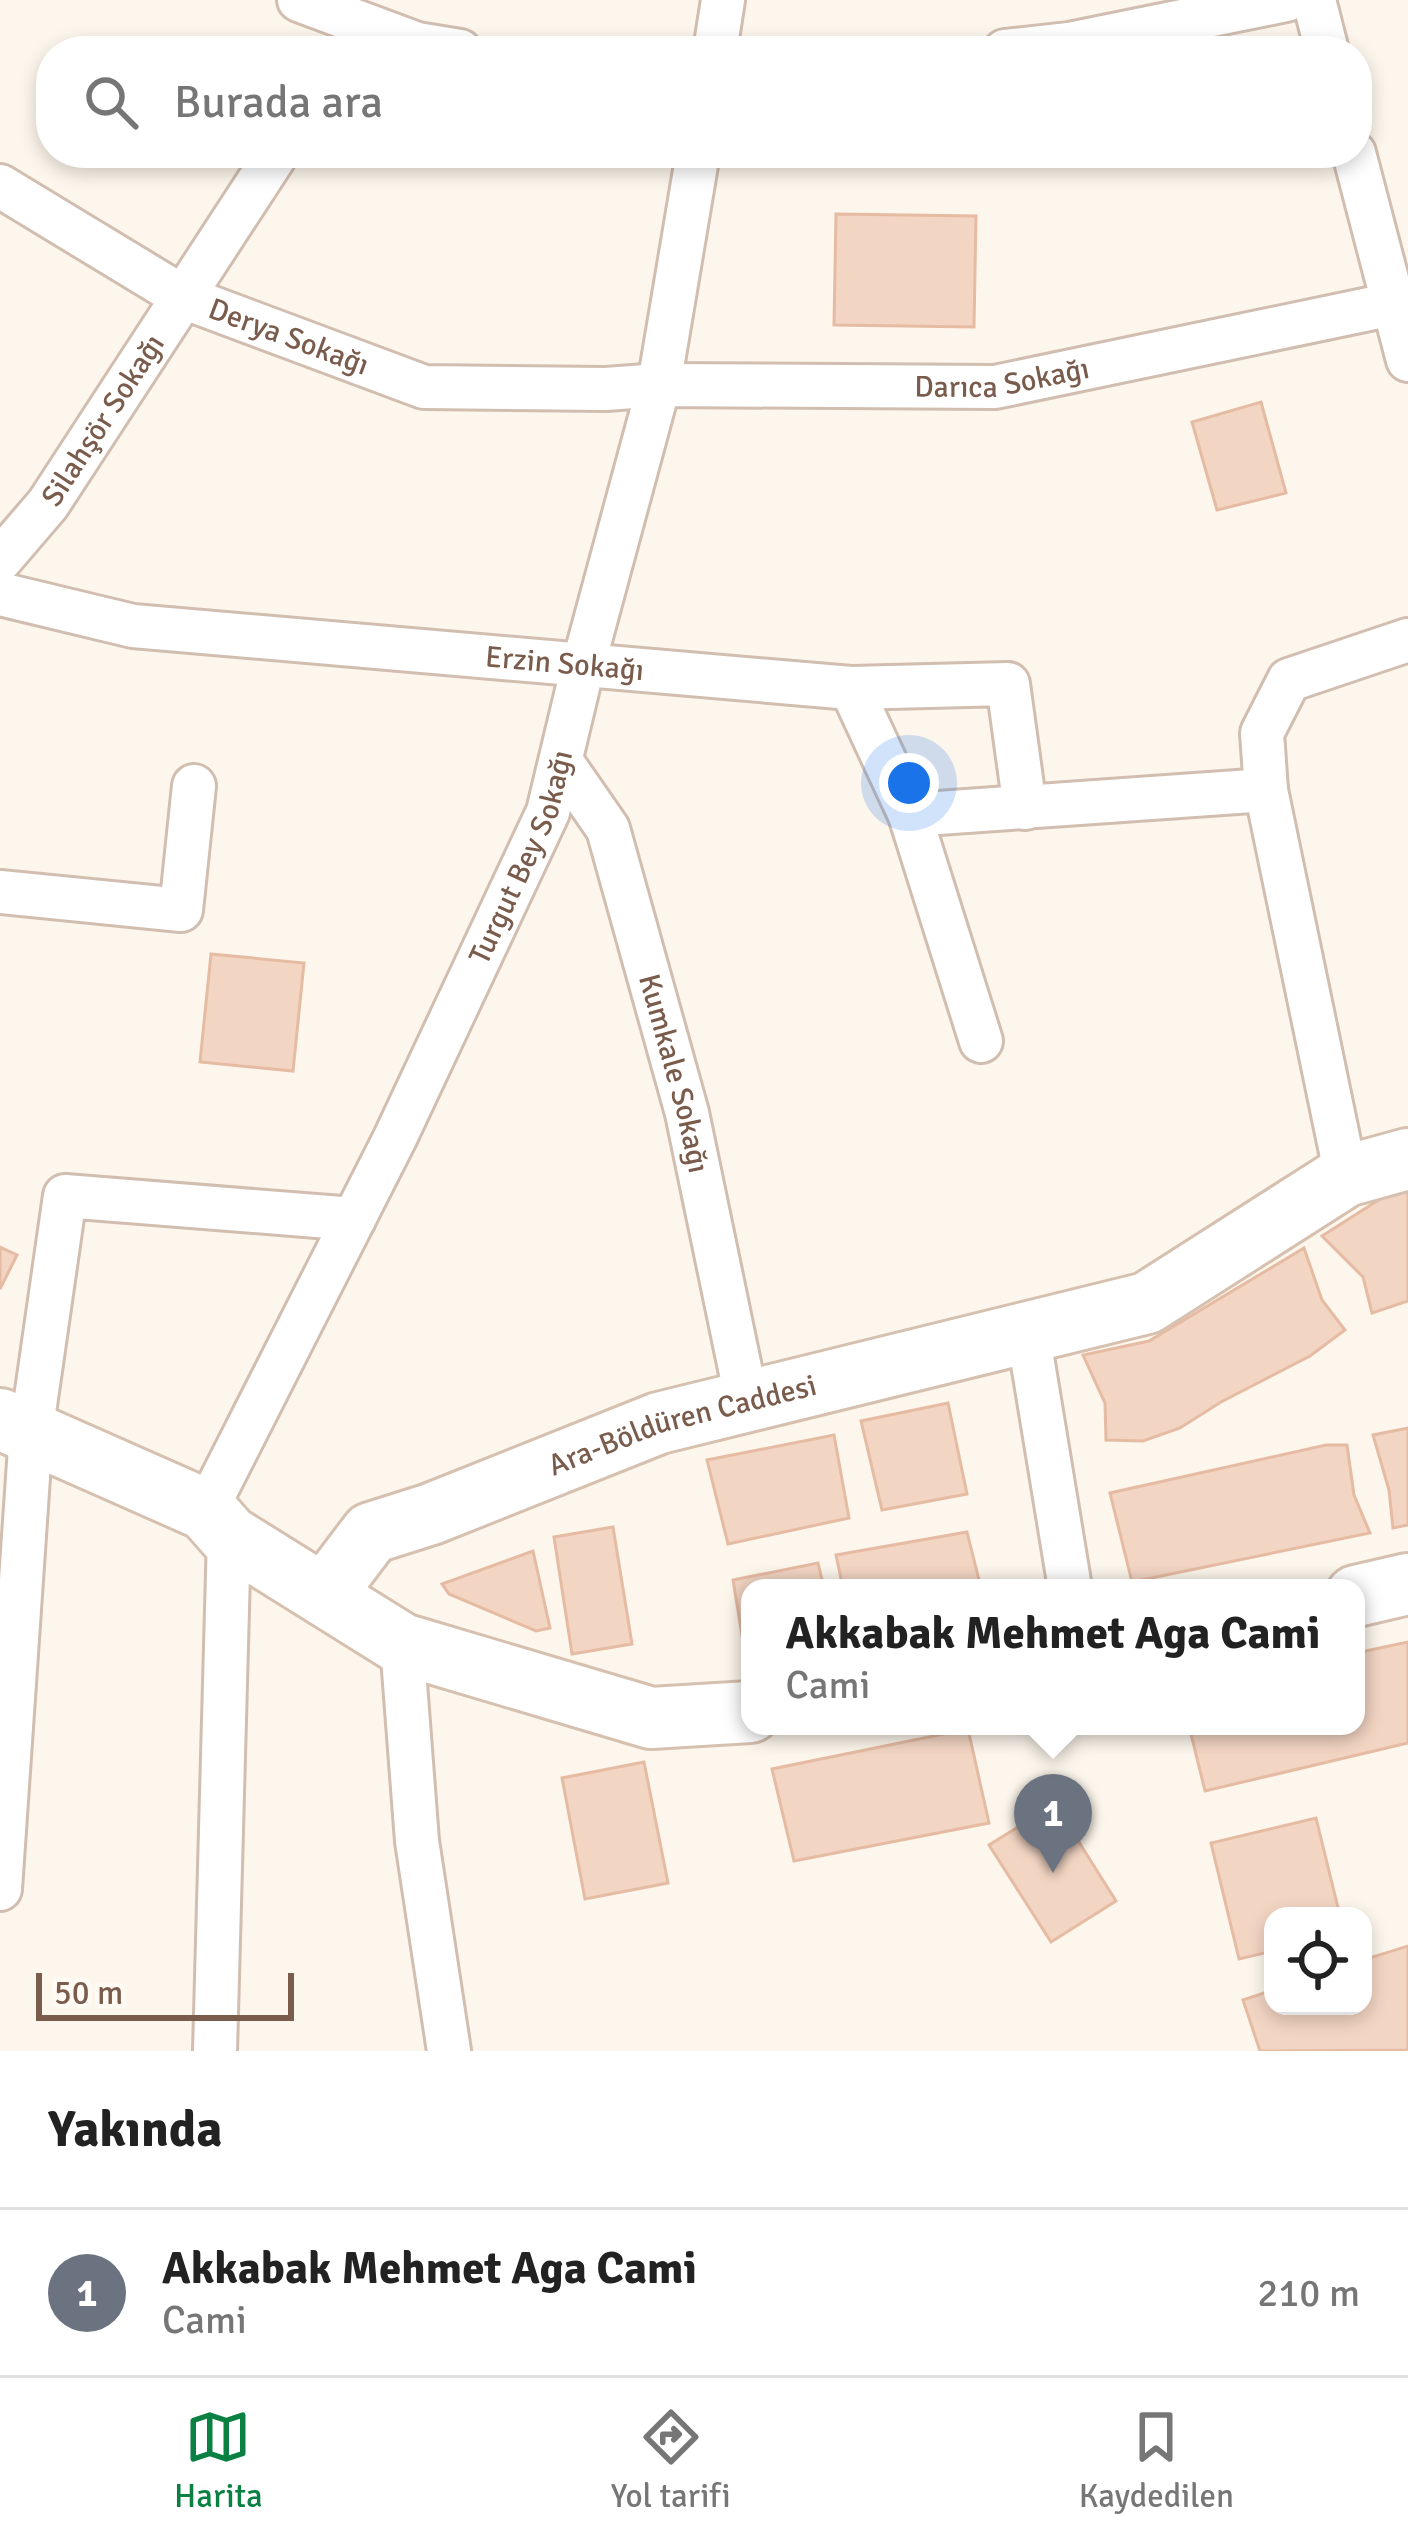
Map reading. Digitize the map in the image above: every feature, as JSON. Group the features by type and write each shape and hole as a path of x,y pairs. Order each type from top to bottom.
{"street":[{"path":"299,0 393,36"},
{"path":"717,36 723,0"},
{"path":"1108,36 1286,0"},
{"path":"1314,0 1323,36"},
{"name":"Silahşör Sokağı","path":"0,560 48,504 267,168"},
{"name":"Turgut Bey Sokağı","path":"218,1523 354,1219 548,812 659,385 695,168"},
{"path":"1358,168 1408,361"},
{"name":"Derya Sokağı","path":"0,186 183,297 424,386 606,389"},
{"name":"Darıca Sokağı","path":"606,389 659,385 995,387 1393,304"},
{"name":"Erzin Sokağı","path":"0,594 133,626 851,688 1008,684 1025,808"},
{"path":"1346,1176 1266,790 1262,733 1289,680 1408,640"},
{"path":"851,688 910,815 981,1041"},
{"name":"Kumkale Sokağı","path":"560,761 608,829 687,1113 746,1402"},
{"path":"0,892 181,910 194,786"},
{"path":"910,815 1266,790"},
{"name":"Ara-Böldüren Caddesi","path":"324,1595 371,1533 431,1514 659,1423 1147,1303 1346,1176 1408,1159"},
{"path":"0,1889 16,1426 65,1196 354,1219"},
{"path":"1028,1333 1069,1579"},
{"path":"16,1426 218,1523 402,1644 651,1718 741,1713"},
{"path":"215,2051 218,1523"},
{"path":"1365,1594 1408,1584"},
{"path":"402,1644 417,1841 449,2051"}],"building":[{"path":"836,214 976,216 974,327 834,325"},
{"path":"1261,402 1286,493 1217,510 1192,422"},
{"path":"211,954 304,963 293,1071 200,1062"},
{"path":"1408,1191 1408,1301 1372,1313 1363,1277 1322,1236 1385,1196"},
{"path":"0,1247 17,1255 0,1289"},
{"path":"1304,1248 1322,1300 1345,1330 1310,1356 1180,1428 1143,1441 1106,1440 1105,1403 1083,1355 1149,1341"},
{"path":"948,1403 967,1494 882,1510 861,1421"},
{"path":"1408,1428 1408,1525 1393,1528 1389,1490 1373,1435"},
{"path":"834,1435 849,1518 728,1544 707,1460"},
{"path":"1326,1445 1347,1445 1354,1495 1370,1533 1131,1579 1110,1493"},
{"path":"613,1527 632,1644 572,1654 554,1537"},
{"path":"967,1532 979,1579 841,1579 836,1555"},
{"path":"533,1551 550,1628 536,1631 449,1594 442,1584"},
{"path":"818,1563 822,1579 741,1579 741,1629 733,1580"},
{"path":"1408,1642 1408,1743 1205,1791 1191,1735 1365,1735 1365,1651"},
{"path":"939,1735 969,1735 989,1823 794,1861 772,1769"},
{"path":"644,1762 668,1883 585,1899 562,1778"},
{"path":"1055,1804 1116,1901 1051,1942 989,1845"},
{"path":"1316,1818 1338,1907 1264,1907 1264,1953 1239,1959 1211,1843"},
{"path":"1408,1946 1408,2050 1260,2051 1243,2000 1264,1993 1264,2015 1372,2015 1372,1957"}],"place":[{"name":"Akkabak Mehmet Aga Cami","path":"1053,1873"}]}
